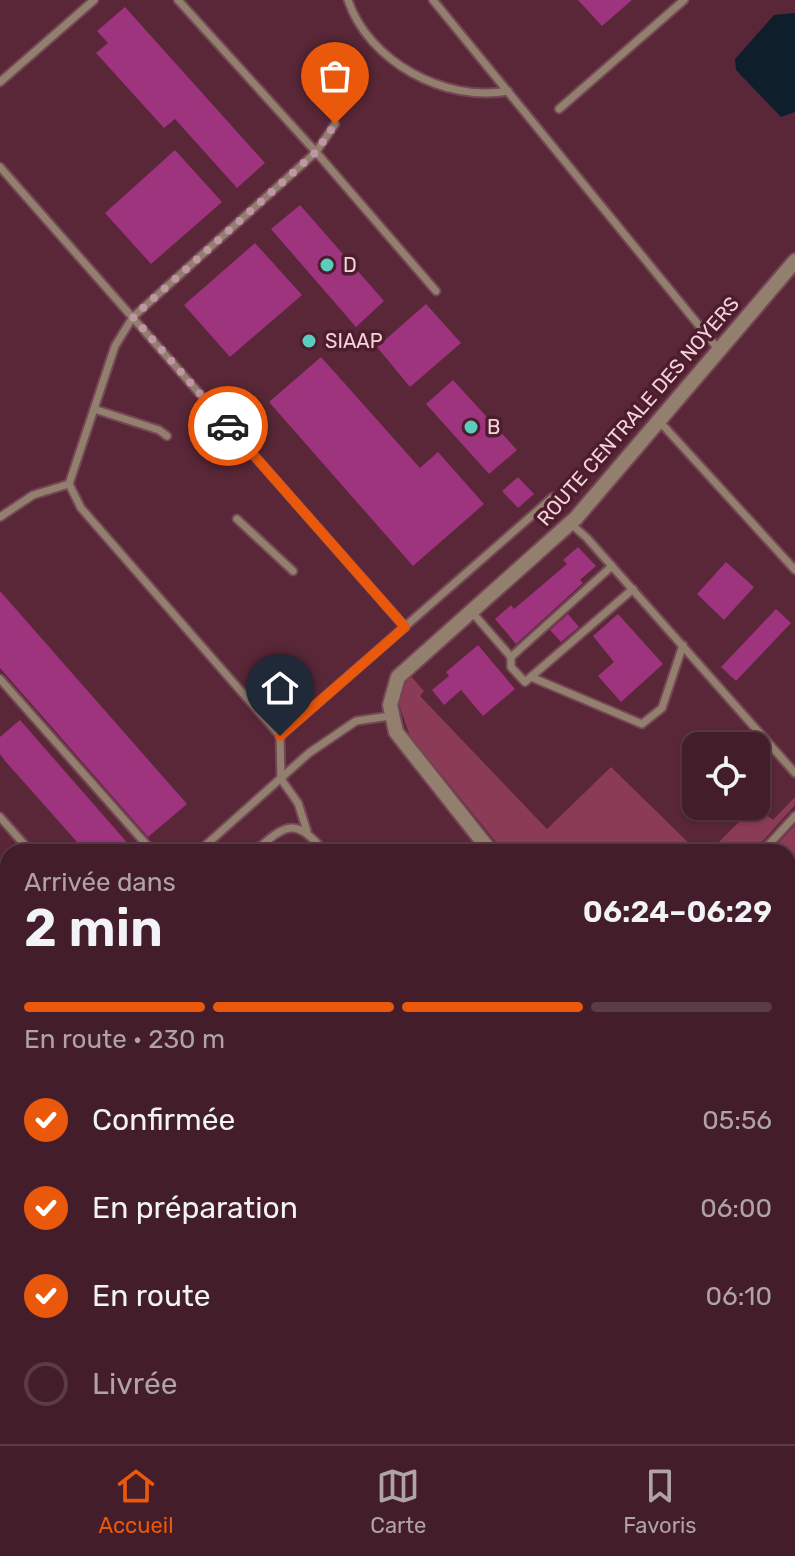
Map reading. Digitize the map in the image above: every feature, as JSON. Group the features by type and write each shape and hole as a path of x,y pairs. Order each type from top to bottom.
{"street":[{"name":"ROUTE CENTRALE DES NOYERS","path":"390,716 391,692 398,677 570,523 660,422 795,261"},
{"path":"390,716 396,732 485,844"}],"lane":[{"path":"0,82 94,0"},
{"path":"178,0 316,152 436,291"},
{"path":"348,0 361,31 387,59 409,72 470,91 508,91"},
{"path":"433,0 719,350"},
{"path":"559,109 684,0"},
{"path":"318,844 307,831 298,803 281,779 280,736 81,508 69,484 115,346 133,317 316,152 335,124"},
{"path":"0,167 405,627"},
{"path":"94,409 159,430 167,436"},
{"path":"660,422 795,570"},
{"path":"0,517 33,495 69,484"},
{"path":"280,736 553,497"},
{"path":"237,519 293,571"},
{"path":"570,523 633,589 795,773"},
{"path":"511,657 612,566"},
{"path":"471,611 511,657 511,667 525,682 633,589"},
{"path":"531,677 642,724 662,708 683,645"},
{"path":"0,679 146,844"},
{"path":"207,844 309,753 356,721 390,716"},
{"path":"769,844 795,816"},
{"path":"0,817 24,844"},
{"path":"263,844 276,832 291,827 307,831"}],"shaded area":[{"path":"410,675 424,691 420,696 547,829 611,767 690,844 498,844 410,736 397,699"},
{"path":"795,797 795,805 760,844 717,844 741,820 773,820"},
{"path":"795,825 795,844 777,844"}],"water":[{"path":"795,13 795,112 781,117 736,70 735,59 774,15"}],"building":[{"path":"578,0 632,0 602,26"},
{"path":"125,7 265,163 237,188 175,119 164,128 96,53 108,43 97,31"},
{"path":"175,150 222,202 151,264 105,213"},
{"name":"D","path":"300,205 384,301 356,327 271,229"},
{"path":"255,243 302,295 230,357 184,305"},
{"path":"426,304 461,343 410,387 377,347"},
{"path":"321,357 420,468 438,452 484,504 413,566 269,402"},
{"name":"B","path":"453,380 517,450 489,474 426,404"},
{"path":"518,477 534,494 518,508 502,491"},
{"path":"578,547 596,566 580,580 583,583 516,644 495,619 511,605 514,609 567,564 563,560"},
{"path":"726,562 754,587 724,620 697,594"},
{"path":"0,591 187,804 148,837 0,668"},
{"path":"776,609 791,623 736,681 721,667"},
{"path":"568,614 579,627 561,642 550,630"},
{"path":"618,614 663,664 621,702 598,676 614,662 593,636"},
{"path":"478,645 515,689 483,716 461,690 444,705 432,690 449,676 446,672"},
{"path":"20,720 128,844 79,844 0,754 0,737"}],"way so far":[{"path":"228,426 133,317 316,152 335,124"}],"place":[{"name":"D","path":"327,265"},
{"name":"SIAAP","path":"309,341"},
{"name":"B","path":"471,427"}],"route":[{"path":"228,426 405,627 280,736"}]}
